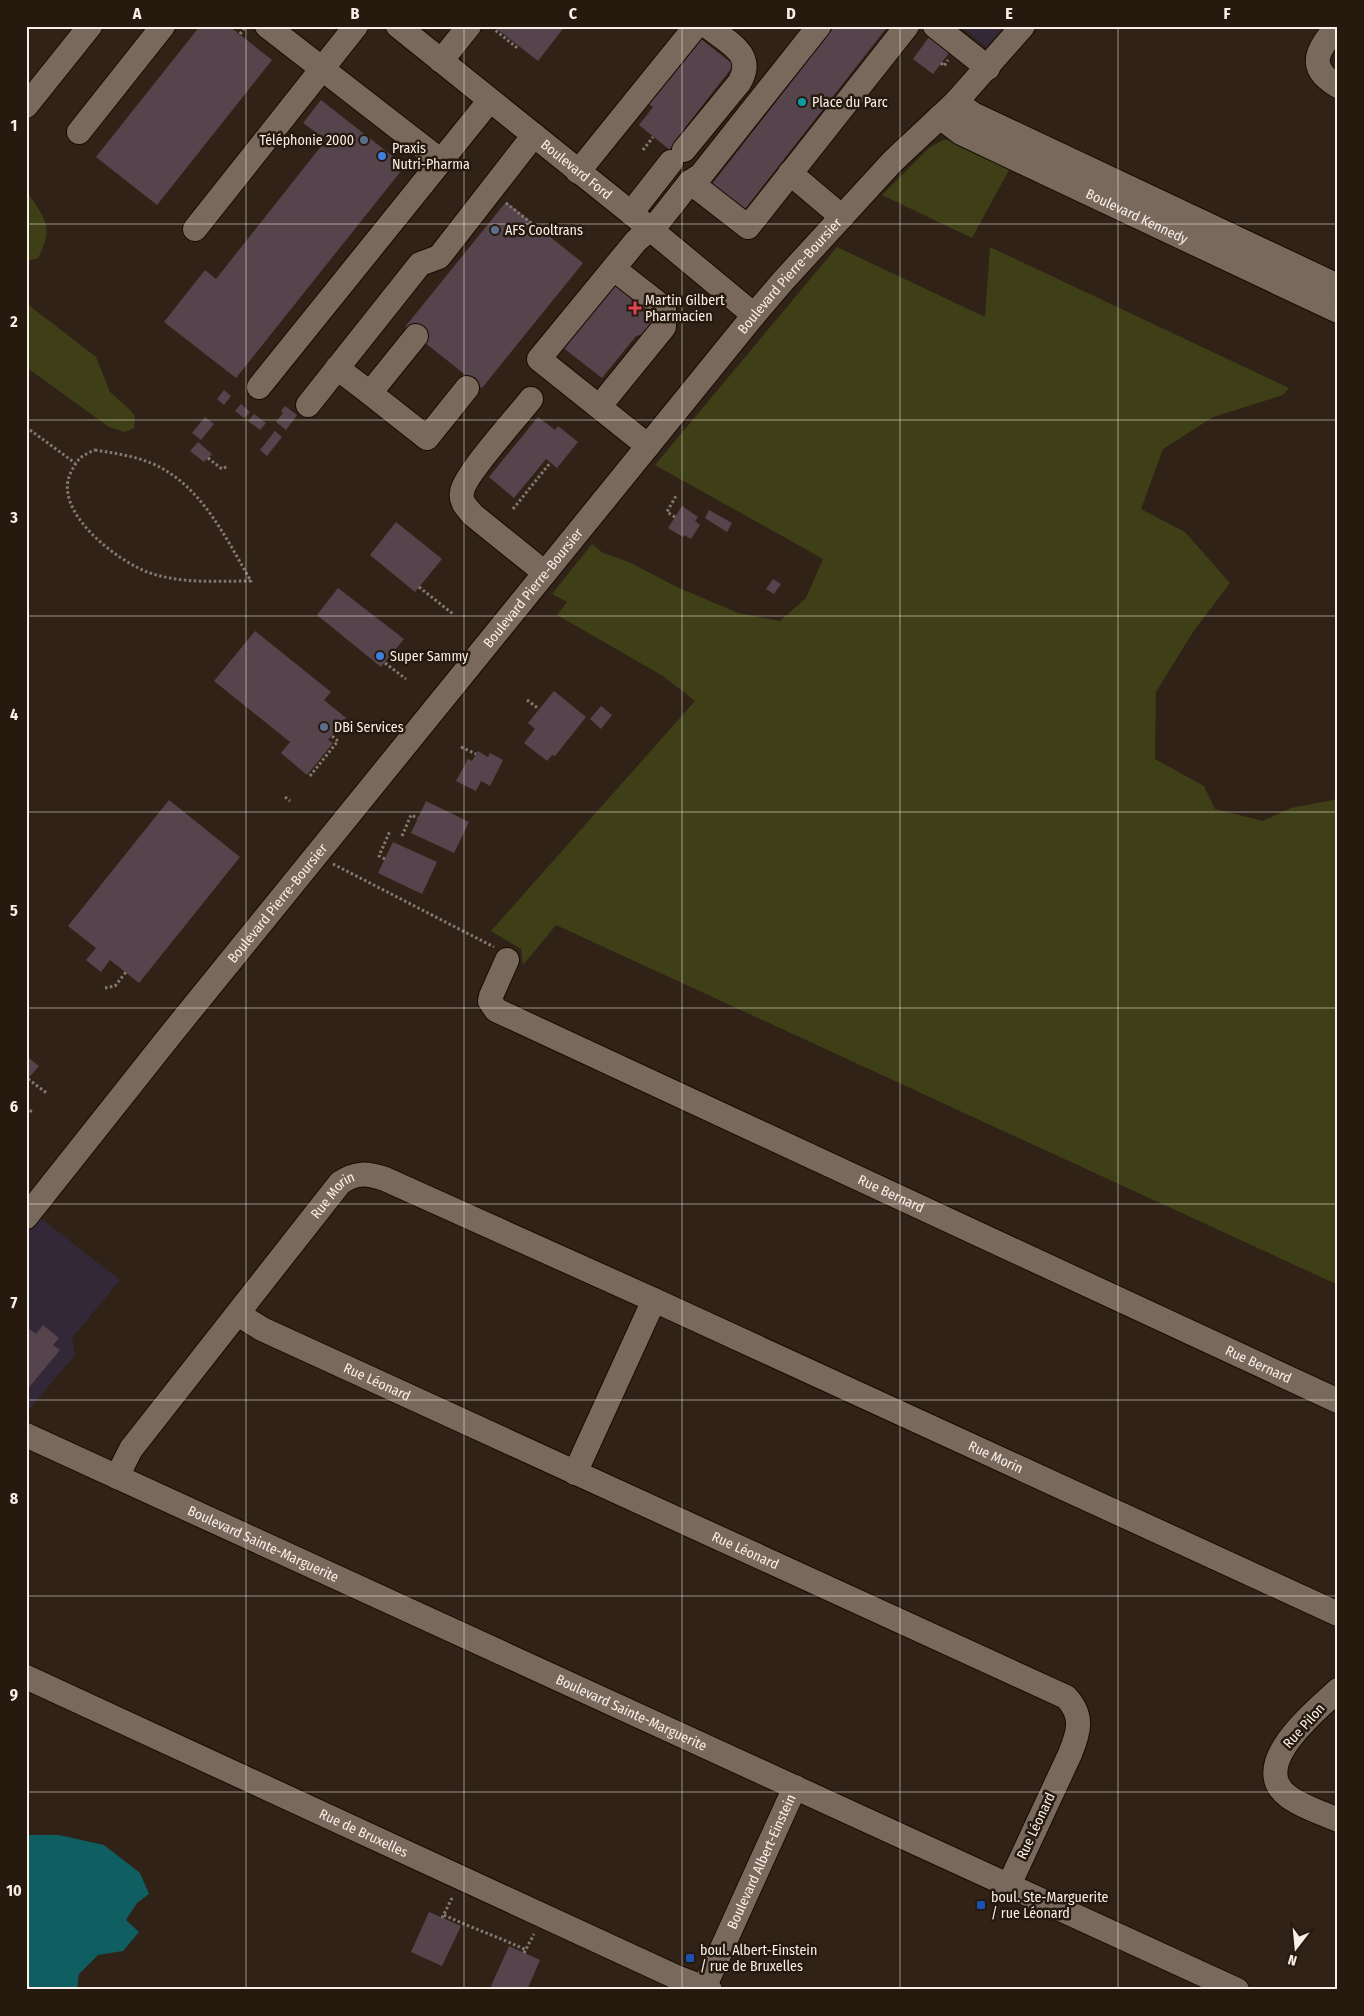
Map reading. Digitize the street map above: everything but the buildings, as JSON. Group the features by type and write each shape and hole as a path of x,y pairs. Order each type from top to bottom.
{"street":[{"path":"26,106 90,26"},
{"path":"79,132 163,26"},
{"path":"267,26 441,161"},
{"path":"195,228 356,26"},
{"name":"Boulevard Ford","path":"398,26 754,315"},
{"path":"441,61 469,26"},
{"path":"648,446 539,359 636,240 660,220 690,182 701,175 819,26"},
{"path":"690,182 748,227 907,26"},
{"path":"935,26 988,68"},
{"name":"Boulevard Pierre-Boursier","path":"26,1216 754,315 893,161 948,110 988,68 1023,26"},
{"path":"1337,26 1318,54 1317,62 1324,76 1338,86"},
{"path":"578,172 701,32 740,53 745,64 744,72 738,83 630,213"},
{"path":"260,387 490,100"},
{"name":"Boulevard Kennedy","path":"948,110 973,114 1338,286"},
{"name":"Boulevard Kennedy","path":"948,110 961,133 1338,311"},
{"path":"308,405 420,264 439,257 534,136"},
{"path":"790,173 842,217"},
{"path":"1170,232 1179,211"},
{"path":"599,407 664,327 664,308 614,269"},
{"path":"370,393 416,336"},
{"path":"337,368 427,438 467,388"},
{"path":"531,399 471,474 462,491 462,499 464,505 480,520 545,573"},
{"name":"Rue Bernard","path":"507,960 491,996 490,1001 496,1010 1338,1401"},
{"name":"Rue Morin","path":"117,1476 132,1449 340,1183 349,1177 366,1174 384,1179 654,1300 1338,1614"},
{"path":"575,1473 654,1300"},
{"name":"Rue Léonard","path":"238,1314 262,1329 1066,1697 1076,1710 1078,1719 1076,1738 1009,1885"},
{"name":"Boulevard Sainte-Marguerite","path":"26,1435 1238,1990"},
{"name":"Rue de Bruxelles","path":"26,1677 667,1973 706,1989"},
{"name":"Rue Pilon","path":"1338,1690 1290,1738 1279,1754 1276,1771 1278,1782 1288,1797 1338,1820"},
{"name":"Boulevard Albert-Einstein","path":"706,1989 795,1787"}],"path":[{"path":"240,34 246,26"},
{"path":"496,26 494,30 516,47 518,45"},
{"path":"643,150 653,137"},
{"path":"506,202 535,226"},
{"path":"26,427 75,463"},
{"path":"95,450 113,452 151,463 168,472 187,487 211,514 251,581 179,581 134,566 86,529 77,516 69,501 67,488 69,475 75,463 81,456 95,450"},
{"path":"208,458 222,469 228,466"},
{"path":"513,509 550,463"},
{"path":"675,517 666,512 677,494"},
{"path":"420,587 453,614"},
{"path":"384,663 406,679"},
{"path":"527,700 539,709"},
{"path":"310,776 338,741 332,736"},
{"path":"461,746 476,754"},
{"path":"285,797 290,801"},
{"path":"402,836 411,815 418,818"},
{"path":"385,859 379,856 390,831"},
{"path":"318,854 328,861 488,942 498,949 507,960"},
{"path":"105,988 115,986 126,972"},
{"path":"28,1079 48,1094"},
{"path":"26,1108 33,1113"},
{"path":"26,1326 28,1328 26,1330"},
{"path":"444,1916 526,1950"}],"shaded area":[{"path":"960,26 1005,26 986,47"},
{"path":"943,140 951,140 1010,168 972,238 882,195 929,148"},
{"path":"26,190 42,215 46,229 46,237 38,258 27,261"},
{"path":"837,247 985,317 990,247 1289,388 1283,395 1213,417 1163,449 1141,509 1185,532 1230,583 1193,632 1156,692 1155,759 1204,786 1215,809 1263,821 1291,808 1338,799 1338,1285 556,925 523,965 521,949 491,931 695,701 663,676 557,615 567,602 552,594 592,544 603,553 629,562 677,587 738,613 780,621 806,598 823,559 655,465"},
{"path":"26,303 96,357 110,392 135,416 134,428 125,432 109,427 26,367"},
{"path":"39,1217 120,1280 72,1338 75,1355 26,1413 26,1234"}],"water":[{"path":"26,1835 59,1835 104,1845 140,1873 149,1894 137,1903 126,1920 139,1932 123,1951 98,1955 79,1974 77,1990 26,1990"}],"place":[{"name":"Place du Parc","path":"802,102"},
{"name":"Téléphonie 2000","path":"364,140"},
{"name":"Praxis Nutri-Pharma","path":"382,156"},
{"name":"AFS Cooltrans","path":"495,230"},
{"name":"Martin Gilbert Pharmacien","path":"635,308"},
{"name":"Super Sammy","path":"380,656"},
{"name":"DBi Services","path":"324,727"},
{"name":"boul. Ste-Marguerite / rue Léonard","path":"981,1905"},
{"name":"boul. Albert-Einstein / rue de Bruxelles","path":"690,1958"}]}
